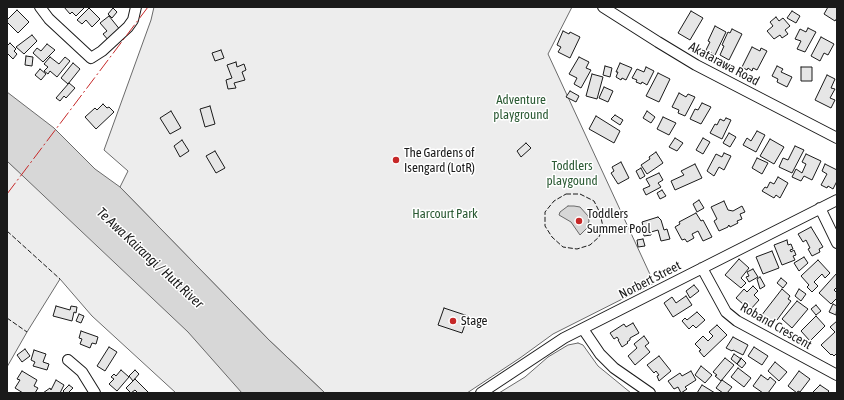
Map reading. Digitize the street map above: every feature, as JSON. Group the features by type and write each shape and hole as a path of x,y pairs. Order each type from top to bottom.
{"street":[{"path":"40,7 49,19 91,58 102,51 128,27 133,20 136,7"},
{"name":"Akatarawa Road","path":"603,7 696,65 837,138"},
{"name":"Norbert Street","path":"481,393 564,338 837,200"},
{"path":"820,208 837,243"},
{"name":"Roband Crescent","path":"702,268 726,312 736,321 837,375"},
{"path":"583,329 600,354 614,368 650,393"},
{"path":"68,360 82,372 95,393"}],"green space":[{"name":"Harcourt Park","path":"154,7 572,7 548,54 654,283 553,334 467,393 325,393 269,340 120,187 128,171 104,150 151,20"},
{"path":"7,161 138,279 252,393 176,393 92,316 60,279 7,367"},
{"path":"578,343 583,345 598,366 631,393 499,393 525,377 548,357 568,345"}],"water":[{"name":"Te Awa Kairangi / Hutt River","path":"7,92 54,128 95,169 120,187 269,340 325,393 242,393 188,332 7,161"},
{"name":"Toddlers Summer Pool","path":"568,206 580,207 588,216 589,221 587,228 580,235 571,222 559,215 560,212"}],"building":[{"path":"64,7 84,8 76,16 72,12 70,14"},
{"path":"828,7 837,7 837,18 835,21 824,14"},
{"path":"89,8 100,19 92,27 86,20 82,24 77,20"},
{"path":"113,8 117,12 112,18 108,14"},
{"path":"17,10 29,22 18,33 7,22 7,20"},
{"path":"691,11 703,18 690,40 678,33"},
{"path":"792,11 800,16 796,23 787,18"},
{"path":"109,16 121,31 109,41 103,34 107,31 100,23"},
{"path":"776,17 779,21 783,18 790,26 785,30 788,34 782,38 780,35 774,39 767,31 773,26 770,22"},
{"path":"715,26 726,32 715,55 706,50 710,42 708,41"},
{"path":"808,28 816,32 805,52 797,49 801,41 795,39 800,29 806,32"},
{"path":"732,29 742,34 729,60 720,55 724,46 722,45 728,32 730,33"},
{"path":"563,31 569,34 570,32 580,37 570,58 558,52 561,47 557,45"},
{"path":"32,35 37,41 24,54 16,47"},
{"path":"821,37 834,44 828,55 824,53 820,61 811,56"},
{"path":"10,43 16,49 14,51 17,54 13,59 7,53 7,46"},
{"path":"47,44 55,50 43,62 33,53 37,48 41,51"},
{"path":"752,47 760,51 761,48 767,51 757,70 753,68 752,71 748,68 747,70 742,67"},
{"path":"221,50 224,58 215,61 212,53"},
{"path":"26,56 33,57 32,66 25,65"},
{"path":"50,57 59,64 65,57 70,61 57,77 50,71 48,74 44,71 48,67 44,64"},
{"path":"579,57 589,62 586,68 591,70 581,88 574,84 577,78 569,74"},
{"path":"236,62 237,67 244,64 246,70 242,72 245,80 234,83 236,88 228,89 226,80 232,78 227,65"},
{"path":"73,63 80,69 68,84 61,78"},
{"path":"620,63 632,68 626,80 622,78 621,80 616,77 618,72 616,72"},
{"path":"605,66 612,68 610,77 603,75"},
{"path":"777,66 783,69 781,72 792,77 787,87 777,82 778,79 772,76"},
{"path":"646,67 654,71 647,85 642,82 641,84 636,82 637,80 632,78 637,69 644,72"},
{"path":"801,67 812,67 812,81 801,81"},
{"path":"40,69 46,74 41,80 35,75"},
{"path":"658,73 670,79 659,102 646,96"},
{"path":"592,74 603,77 597,99 586,96"},
{"path":"827,75 835,79 831,88 835,89 830,98 835,100 831,108 815,100"},
{"path":"69,83 75,88 66,98 64,96 60,101 56,98"},
{"path":"604,87 613,91 608,102 599,98"},
{"path":"570,91 579,96 576,102 566,97"},
{"path":"679,93 686,97 688,94 695,97 685,116 678,113 679,110 672,107"},
{"path":"702,103 711,107 701,124 690,119 695,109 698,110"},
{"path":"103,104 114,112 96,129 85,117 95,108 97,110"},
{"path":"210,106 215,124 205,127 200,109"},
{"path":"171,111 181,128 170,134 160,118"},
{"path":"647,111 655,117 651,123 643,118"},
{"path":"615,115 623,120 620,125 611,119"},
{"path":"596,116 620,131 614,143 589,129"},
{"path":"663,117 676,123 669,135 657,129"},
{"path":"726,118 731,120 722,139 710,133 720,119 724,121"},
{"path":"757,131 765,135 756,152 743,145 747,138 751,141"},
{"path":"729,133 736,137 730,147 723,143"},
{"path":"675,138 683,143 677,151 669,147"},
{"path":"703,138 710,142 703,154 696,150"},
{"path":"770,139 784,147 774,164 760,156"},
{"path":"182,140 189,151 180,157 174,146"},
{"path":"526,143 531,148 521,157 517,151"},
{"path":"795,146 804,150 792,173 779,167 783,158 788,160"},
{"path":"215,151 225,168 216,173 206,156"},
{"path":"656,152 663,163 647,174 641,165 650,159 649,157"},
{"path":"724,153 731,156 724,170 719,167 714,176 707,171 716,154 722,157"},
{"path":"806,154 821,161 812,180 804,176 801,181 792,177 796,169 802,173 806,164 802,162"},
{"path":"757,158 768,163 762,174 752,168"},
{"path":"621,162 629,178 618,184 611,173 614,171 612,167"},
{"path":"695,164 702,178 675,190 671,181 684,175 681,171"},
{"path":"825,164 837,170 837,181 833,189 828,186 827,188 821,185 827,174 822,171"},
{"path":"641,168 645,176 640,179 636,171"},
{"path":"659,173 663,180 658,183 661,187 646,195 643,189 650,186 646,179"},
{"path":"778,177 788,183 780,198 776,195 774,198 762,191 765,187 767,188 770,182 774,184"},
{"path":"662,190 666,196 660,199 657,193"},
{"path":"699,200 704,208 697,212 693,204"},
{"path":"724,201 728,210 733,211 742,206 745,212 740,214 742,219 737,221 738,223 730,227 729,225 728,227 719,231 714,221 717,219 711,207"},
{"path":"696,213 701,221 703,220 712,237 703,241 698,231 692,234 694,238 687,242 685,239 682,240 675,227 680,224 679,222"},
{"path":"658,217 661,220 664,230 667,229 670,239 661,241 658,230 651,232 651,235 644,236 643,232 639,233 638,228 643,226 642,222"},
{"path":"811,227 823,247 819,249 820,252 812,256 808,249 810,248 806,240 803,242 798,234"},
{"path":"643,239 645,246 638,247 637,240"},
{"path":"787,240 788,245 791,244 793,249 790,250 791,252 794,250 796,255 793,256 795,260 782,265 774,245"},
{"path":"772,251 779,268 763,274 756,257"},
{"path":"804,257 808,263 799,271 794,263"},
{"path":"739,259 749,268 741,278 746,283 741,288 725,275"},
{"path":"818,260 830,273 825,278 822,274 814,282 818,286 812,292 807,287 809,285 801,276"},
{"path":"753,269 758,277 749,282 746,277 749,276 747,272"},
{"path":"837,273 837,290 836,288 834,290 837,293 837,298 831,304 819,293"},
{"path":"760,277 765,286 760,289 757,279"},
{"path":"781,278 787,283 783,288 777,283"},
{"path":"694,285 699,291 690,298 686,291"},
{"path":"753,286 758,291 754,295 759,300 750,310 736,298 744,289 747,292"},
{"path":"782,289 790,296 788,299 791,301 777,320 774,318 770,323 761,316"},
{"path":"799,289 806,294 801,301 795,296"},
{"path":"686,296 692,305 673,317 664,303 672,297 676,303"},
{"path":"797,301 808,309 792,328 782,319"},
{"path":"833,304 837,306 836,315 829,312"},
{"path":"816,305 821,311 816,315 811,309"},
{"path":"56,306 70,310 71,306 77,307 72,321 53,316"},
{"name":"Stage","path":"444,308 468,316 462,333 438,325"},
{"path":"697,312 705,320 696,328 693,325 689,329 682,321 685,318 687,320"},
{"path":"79,314 84,316 81,323 76,321"},
{"path":"816,316 825,326 810,341 801,331"},
{"path":"837,321 837,353 834,356 821,345 835,332 830,327"},
{"path":"633,323 639,333 630,338 627,342 628,343 622,347 617,337 614,339 610,333 624,324 626,327"},
{"path":"717,325 727,335 704,357 699,351 701,350 695,344 703,336 708,341 713,336 709,332"},
{"path":"81,331 98,337 96,344 92,343 90,348 80,344 82,339 79,338"},
{"path":"644,336 649,343 645,346 650,352 635,365 628,356 637,348 634,344"},
{"path":"733,337 748,345 743,355 726,348"},
{"path":"109,347 117,352 105,371 97,366"},
{"path":"754,347 768,356 762,365 748,356"},
{"path":"25,349 30,356 22,362 17,355"},
{"path":"34,350 46,354 43,362 49,364 47,370 33,366 35,362 31,360"},
{"path":"734,354 741,359 737,364 731,359"},
{"path":"659,356 671,371 659,381 657,376 659,375 656,371 654,373 647,365"},
{"path":"725,358 734,365 721,381 713,372"},
{"path":"741,358 746,363 742,368 737,364"},
{"path":"775,362 787,372 779,381 768,371"},
{"path":"701,366 712,375 705,383 695,375"},
{"path":"738,368 751,378 744,387 731,377"},
{"path":"121,370 129,377 117,391 109,384 114,379 111,377 114,374 116,376"},
{"path":"135,370 139,374 133,381 129,376"},
{"path":"22,371 37,380 34,386 38,388 35,393 23,393 15,388 20,380 17,379"},
{"path":"691,371 696,380 685,387 687,389 681,393 678,387 674,389 668,381 680,373 682,376"},
{"path":"799,371 810,379 800,392 798,391 797,393 788,386"},
{"path":"761,375 768,380 770,377 776,382 768,393 763,393 753,386"},
{"path":"135,379 149,393 136,393 137,392 135,390 131,393 126,388"},
{"path":"56,380 64,385 60,393 43,393 50,388 51,390"},
{"path":"722,380 732,387 727,393 723,393 716,388"},
{"path":"69,385 73,388 68,393 65,393 63,391"},
{"path":"702,385 715,393 697,393"},
{"path":"820,385 829,391 827,393 812,393"}],"fence":[{"path":"566,194 580,194 594,201 600,213 603,227 599,237 590,245 577,249 563,247 552,237 545,226 545,212 554,201 566,194"},
{"path":"7,231 60,279"},
{"path":"7,318 27,332"}],"power":[{"path":"7,194 148,7"}],"place":[{"name":"The Gardens of Isengard (LotR)","path":"396,160"},
{"name":"Toddlers Summer Pool","path":"579,221"},
{"name":"Stage","path":"453,321"}],"park label":[{"name":"Adventure playground","path":"521,108"},
{"name":"Toddlers playgound","path":"572,174"}]}
